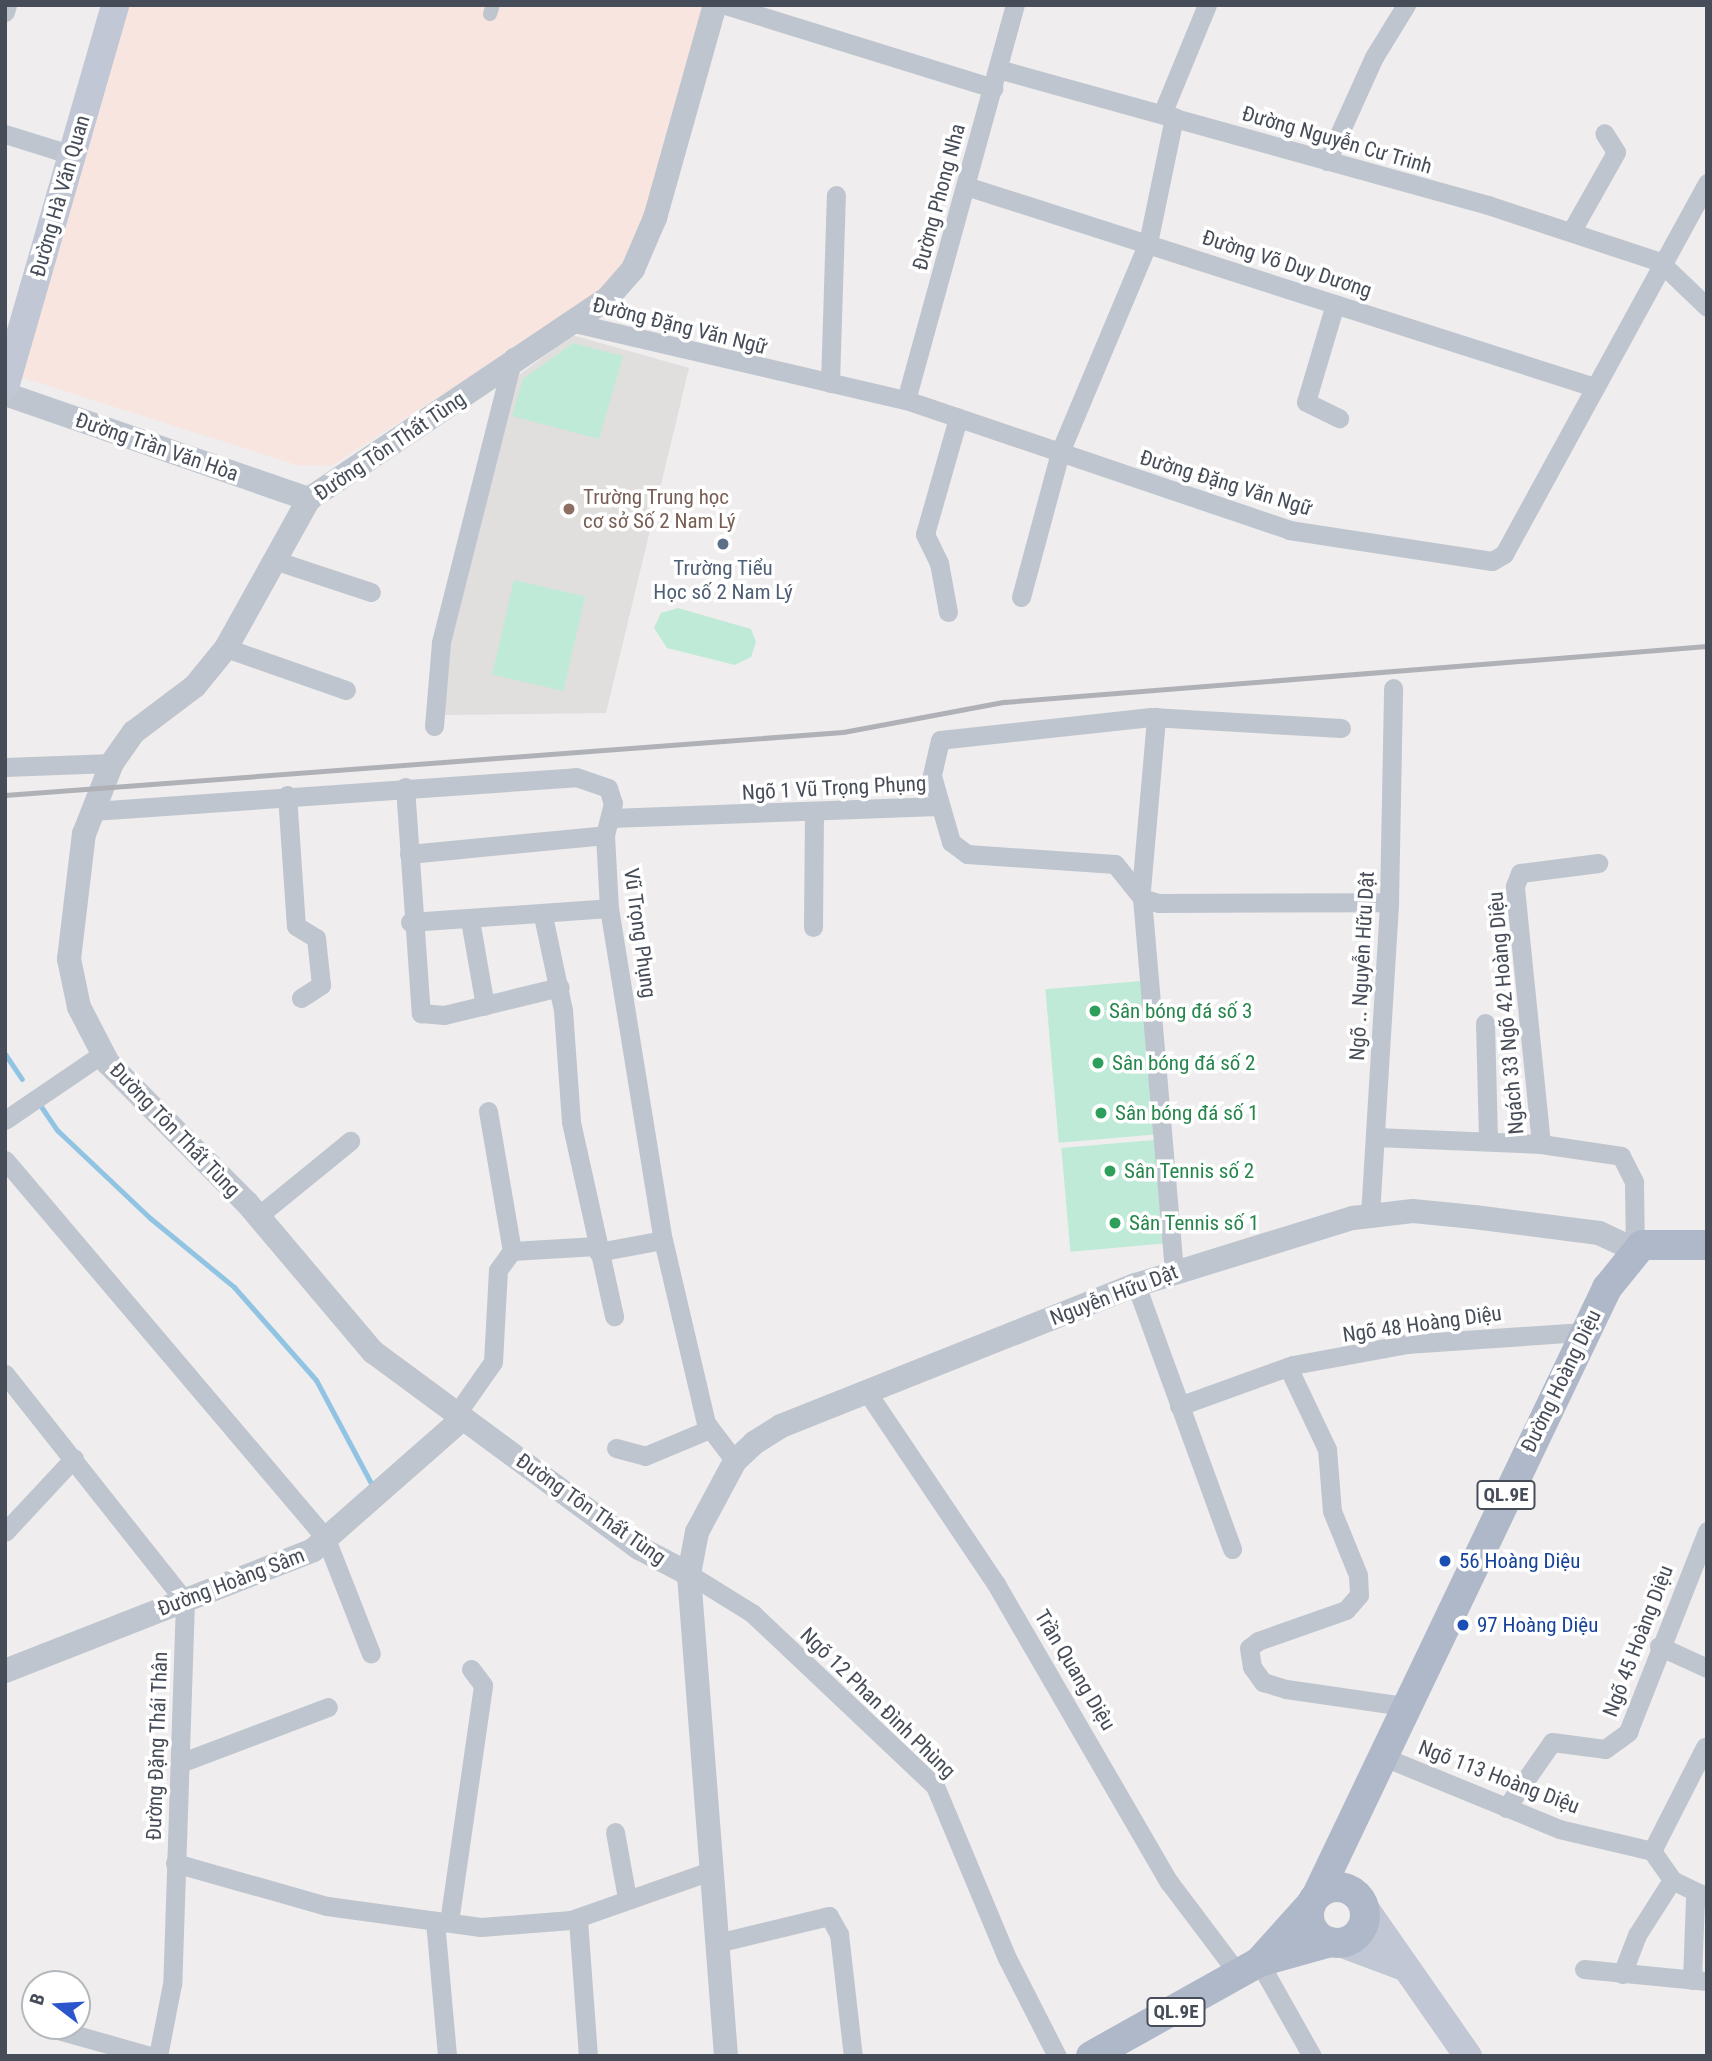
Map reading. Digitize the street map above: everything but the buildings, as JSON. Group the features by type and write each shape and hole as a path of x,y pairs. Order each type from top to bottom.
{"main road":[{"name":"Đường Hà Văn Quan","path":"6,384 115,5"},
{"path":"1635,1250 1657,1241 1707,1245"},
{"name":"Đường Hoàng Diệu","path":"1314,1899 1352,1811 1584,1332 1635,1250"},
{"name":"Đường Hoàng Diệu","path":"1352,1811 1360,1901"},
{"path":"1404,1967 1333,1942 1311,1924 1314,1899 1336,1887 1360,1901 1404,1967 1422,1982 1468,2056"},
{"name":"QL.9E","path":"1091,2056 1122,2049 1249,1968 1314,1899"},
{"path":"1333,1942 1358,1933 1360,1901"},
{"name":"QL.9E","path":"1249,1968 1333,1942"}],"street":[{"path":"5,12 7,5"},
{"name":"Đường Tôn Thất Tùng","path":"715,5 642,254 607,299 513,357 309,499 226,648 195,685 134,732 112,763 93,811 76,873 69,959 79,1007 102,1054 258,1216 373,1352 458,1418 639,1548 689,1574 726,2056"},
{"name":"Đường Nguyễn Cư Trinh","path":"725,5 995,78 1168,115 1571,232 1660,262"},
{"name":"Đường Phong Nha","path":"906,400 1015,5"},
{"path":"1021,597 1060,452 1148,243 1168,115 1207,5"},
{"path":"1328,161 1374,57 1406,5"},
{"path":"1571,232 1616,152 1604,133"},
{"path":"5,134 72,155"},
{"name":"Đường Đặng Văn Ngữ","path":"570,322 906,400 1289,530 1492,561 1504,554 1660,262 1707,183"},
{"name":"Đường Võ Duy Dương","path":"966,186 1594,387"},
{"path":"830,383 836,195"},
{"path":"1660,262 1707,307"},
{"path":"1335,304 1306,402 1339,418"},
{"path":"434,726 441,642 513,357"},
{"name":"Đường Trần Văn Hòa","path":"6,384 309,499"},
{"path":"948,612 939,563 925,534 958,418"},
{"path":"274,560 371,592"},
{"path":"226,648 346,690"},
{"name":"Ngõ .. Nguyễn Hữu Dật","path":"1370,1215 1390,902 1395,720 1393,688"},
{"path":"1156,717 1141,894 1174,1271"},
{"path":"938,806 932,757 940,740 1156,717 1340,729"},
{"path":"5,767 112,763"},
{"name":"Vũ Trọng Phụng","path":"93,811 287,795 594,778 608,788 610,908 663,1240 681,1332 710,1429 735,1461"},
{"path":"405,788 410,922 421,1013 485,1006 560,987"},
{"path":"287,795 296,926 316,938 321,985 301,998"},
{"name":"Ngõ 1 Vũ Trọng Phụng","path":"409,854 608,827 938,806 951,842 967,854 1115,864 1141,894"},
{"path":"813,927 814,812"},
{"name":"Ngách 33 Ngõ 42 Hoàng Diệu","path":"1541,1144 1515,886 1520,873 1598,863"},
{"path":"1141,894 1390,902"},
{"path":"410,922 543,916 610,908"},
{"path":"543,916 560,987 569,1109 597,1249 614,1316"},
{"path":"470,920 485,1006"},
{"path":"1485,1023 1488,1141"},
{"path":"5,1120 102,1054"},
{"path":"458,1418 493,1362 498,1270 512,1251 488,1111"},
{"path":"1375,1137 1541,1144 1621,1156 1634,1182 1635,1250"},
{"path":"258,1216 350,1141"},
{"path":"5,1160 326,1539 371,1654"},
{"name":"Nguyễn Hữu Dật","path":"689,1574 697,1532 735,1461 781,1426 1174,1271 1370,1215 1413,1211 1599,1233 1635,1250"},
{"path":"512,1251 597,1249 663,1240"},
{"path":"1136,1285 1232,1549"},
{"name":"Ngõ 48 Hoàng Diệu","path":"1179,1406 1288,1367 1443,1340 1584,1332"},
{"path":"1288,1367 1327,1448 1335,1528 1358,1575 1354,1603 1258,1641 1250,1648 1252,1667 1263,1682 1286,1689 1404,1706"},
{"path":"5,1374 74,1458 184,1601"},
{"name":"Trần Quang Diệu","path":"867,1392 1018,1619 1169,1882 1249,1968 1312,2056"},
{"name":"Đường Hoàng Sâm","path":"5,1671 288,1563 326,1539 458,1418"},
{"path":"616,1448 645,1457 710,1429"},
{"path":"5,1532 74,1458"},
{"name":"Ngõ 45 Hoàng Diệu","path":"1506,1808 1552,1742 1605,1749 1619,1742 1707,1531"},
{"name":"Ngõ 12 Phan Đình Phùng","path":"689,1574 752,1613 935,1786 1006,1958 1057,2056"},
{"name":"Đường Đặng Thái Thân","path":"158,2056 172,1984 184,1601"},
{"path":"1659,1646 1707,1668"},
{"path":"447,2056 442,1921 483,1685 471,1669"},
{"path":"180,1763 328,1707"},
{"path":"1584,1969 1700,1981 1701,1897 1672,1880 1652,1851 1705,1747"},
{"name":"Ngõ 113 Hoàng Diệu","path":"1379,1755 1506,1808 1652,1851"},
{"path":"615,1832 627,1898"},
{"path":"175,1863 327,1906 481,1927 578,1920 588,2056"},
{"path":"571,1920 627,1898 710,1871"},
{"path":"1622,1974 1637,1935 1672,1880"},
{"path":"717,1943 829,1916 839,1934 853,2056"},
{"path":"91,2039 151,2056"}],"shaded area":[{"path":"125,5 710,5 641,238 616,283 331,466 297,465 21,377"},
{"name":"Trường Trung học cơ sở Số 2 Nam Lý","path":"572,335 689,368 606,713 444,715 448,643 519,375"}],"green space":[{"path":"573,343 623,356 599,439 512,416 523,379"},
{"path":"514,580 585,596 563,691 492,675"},
{"path":"678,608 751,629 756,642 751,657 735,665 667,648 654,628 661,613"},
{"path":"1141,981 1154,1134 1059,1143 1045,989"},
{"path":"1154,1140 1163,1244 1070,1252 1061,1148"}],"waterway":[{"path":"5,1054 22,1079"},
{"path":"38,1102 57,1130 150,1218 234,1287 316,1380 371,1483"}],"railway":[{"path":"5,795 843,732 1004,702 1707,646"}],"place":[{"name":"Trường Trung học cơ sở Số 2 Nam Lý","path":"569,509"},
{"name":"Trường Tiểu Học số 2 Nam Lý","path":"723,544"},
{"name":"Sân bóng đá số 3","path":"1095,1011"},
{"name":"Sân bóng đá số 2","path":"1098,1063"},
{"name":"Sân bóng đá số 1","path":"1101,1113"},
{"name":"Sân Tennis số 2","path":"1110,1171"},
{"name":"Sân Tennis số 1","path":"1115,1223"},
{"name":"56 Hoàng Diệu","path":"1445,1561"},
{"name":"97 Hoàng Diệu","path":"1463,1625"}]}
